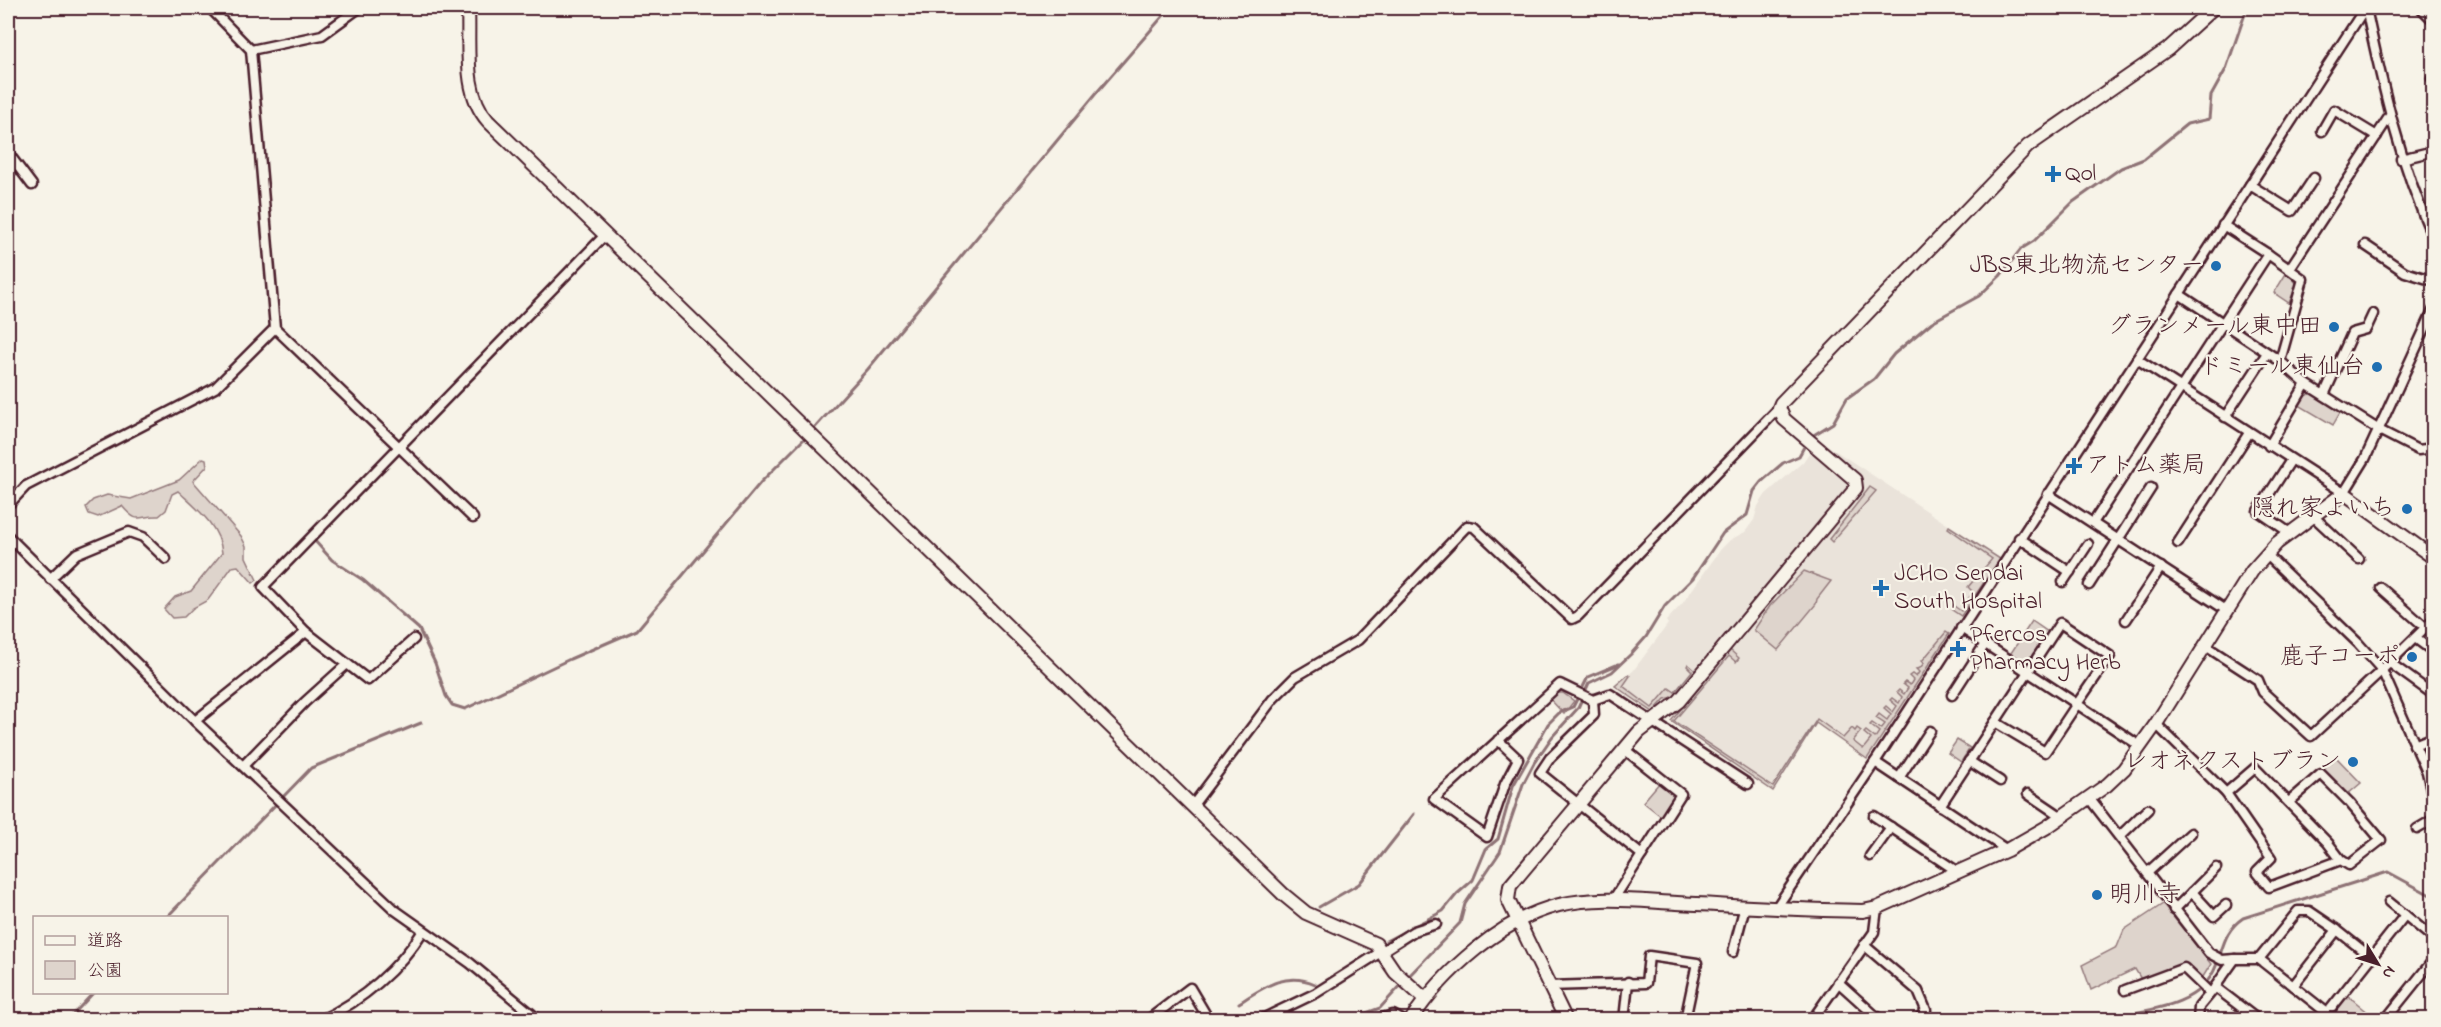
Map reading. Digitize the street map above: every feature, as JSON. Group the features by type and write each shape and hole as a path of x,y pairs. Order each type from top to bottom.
{"street":[{"path":"210,8 251,50 275,328 473,518"},
{"path":"251,50 322,35 359,8"},
{"path":"468,8 471,85 480,112 604,236 1284,895 1306,913 1376,944 1395,972 1425,999"},
{"path":"1193,805 1273,699 1295,677 1358,640 1467,526 1474,527 1572,619 1578,616 2028,146 2168,50 2213,8"},
{"path":"2366,8 2389,117 2401,159 2411,190 2433,240"},
{"path":"1776,908 1875,762 2366,8"},
{"path":"2421,8 2433,21"},
{"path":"2322,131 2334,110 2377,136"},
{"path":"2290,268 2389,117"},
{"path":"2401,159 2433,151"},
{"path":"8,153 32,185"},
{"path":"2250,185 2292,211 2314,178"},
{"path":"2223,225 2290,268 2303,279 2280,362"},
{"path":"414,639 368,680 306,632 263,586 401,447 604,236"},
{"path":"2365,245 2405,272 2433,280"},
{"path":"2093,523 2268,254"},
{"path":"2179,294 2280,362 2307,384 2379,430 2418,450 2433,448"},
{"path":"1411,1020 1425,999 1491,937 1518,922 1558,905 1613,900 1863,911 1877,908 2007,850 2090,798 2124,769 2156,724 2226,610 2266,554 2344,493 2379,430 2433,309"},
{"path":"2324,395 2352,333 2366,329 2373,314"},
{"path":"8,505 26,486 214,388 275,328"},
{"path":"2225,417 2267,353"},
{"path":"2137,359 2344,493 2433,558"},
{"path":"2270,446 2307,384"},
{"path":"1566,1020 1508,900 1510,886 1624,749 1652,721 1679,701 1856,488 1855,480 1784,419 1779,408"},
{"path":"2178,543 2249,433"},
{"path":"2290,533 2258,511 2291,460"},
{"path":"2089,585 2151,489"},
{"path":"2048,494 2226,610"},
{"path":"2313,516 2359,559"},
{"path":"50,579 76,554 129,532 143,537 166,558"},
{"path":"8,536 195,721 395,910 470,963 539,1020"},
{"path":"2019,538 2070,572"},
{"path":"2063,582 2088,544"},
{"path":"2266,554 2382,670 2414,745 2431,777 2433,802"},
{"path":"2126,620 2160,567"},
{"path":"2381,588 2425,627"},
{"path":"2204,645 2258,680 2263,693 2311,736 2390,663 2433,619"},
{"path":"1940,806 1995,722 2028,673 2060,623 2110,656 2044,752 1995,722"},
{"path":"1961,628 2140,746"},
{"path":"195,721 306,632"},
{"path":"2415,638 2433,652"},
{"path":"1952,695 1985,644"},
{"path":"2390,663 2433,695"},
{"path":"243,766 305,702 347,664"},
{"path":"1498,740 1518,759 1505,784 1487,837 1434,799 1498,740 1560,684 1576,694 1591,699 1610,693 1748,784"},
{"path":"1591,699 1594,715 1550,758 1540,773 1641,855"},
{"path":"2156,724 2226,794 2271,858 2257,872 2269,887 2341,860"},
{"path":"1899,778 1930,731"},
{"path":"2414,745 2433,737"},
{"path":"1613,900 1681,794 1624,749"},
{"path":"1970,761 2000,782"},
{"path":"1875,762 2007,850"},
{"path":"2226,794 2255,768 2349,866 2381,840 2349,802 2321,774 2289,802"},
{"path":"2028,794 2062,817"},
{"path":"2090,798 2174,910 2218,958 2259,959 2293,986 2324,1016 2336,1020"},
{"path":"2120,836 2148,809"},
{"path":"1874,816 1958,872"},
{"path":"2417,829 2433,819"},
{"path":"1870,856 1891,827"},
{"path":"2147,873 2191,833"},
{"path":"2174,910 2216,868"},
{"path":"2192,892 2214,916 2226,905"},
{"path":"2389,902 2433,939"},
{"path":"1732,952 1745,906"},
{"path":"1812,1020 1874,932 1877,908"},
{"path":"2259,959 2298,911 2314,914 2372,958"},
{"path":"2324,1016 2405,915"},
{"path":"1260,1020 1316,993 1414,931 1436,924"},
{"path":"2293,986 2337,930"},
{"path":"321,1020 340,1011 385,977 423,931"},
{"path":"1864,945 1918,991 1926,1010 1918,1020"},
{"path":"1548,986 1646,983 1649,956 1697,963 1685,1020"},
{"path":"2385,1020 2433,959"},
{"path":"2198,1013 2208,988 2235,960"},
{"path":"2125,990 2184,968 2208,988 2258,1020"},
{"path":"1624,1020 1628,982"},
{"path":"1838,982 1880,1020"},
{"path":"1148,1020 1190,988 1209,1020"},
{"path":"1375,1020 1393,1015 1402,1020"}],"shaded area":[{"name":"JCHO Sendai South Hospital","path":"1819,440 2000,559 1867,759 1816,723 1773,791 1671,721 1861,490 1863,484 1861,479 1818,443"},
{"path":"1811,450 1834,469 1832,472 1847,483 1848,490 1674,697 1665,699 1653,712 1615,686 1633,671 1668,624 1666,621 1682,604 1721,549 1730,540 1745,532 1754,520 1758,506 1766,494 1803,462"}],"green space":[{"path":"2287,272 2297,284 2289,303 2274,293"},
{"path":"2311,393 2341,411 2333,425 2299,405 2303,397"},
{"path":"203,458 206,459 207,466 193,481 241,536 246,546 246,557 257,580 253,583 238,566 232,567 208,600 193,608 184,617 172,618 164,609 175,597 191,591 222,553 217,534 206,518 178,491 172,494 166,510 159,516 136,518 122,506 98,517 89,514 86,507 93,500 107,495 131,499 179,480"},
{"path":"1870,487 1876,491 1832,542 1829,539"},
{"path":"1949,526 2000,559 1961,616 1952,610 1954,606 1961,611 1973,592 1968,587 1992,559 1948,528"},
{"path":"1804,571 1831,581 1817,599 1816,604 1778,650 1754,630 1770,606"},
{"path":"2032,621 2048,632 2029,661 2024,664 2009,656"},
{"path":"1946,632 1949,634 1867,759 1816,723 1773,791 1671,721 1730,650 1739,658 1736,662 1729,656 1674,721 1773,787 1817,719 1843,738 1852,728 1855,731 1857,728 1861,731 1853,741 1863,749 1871,739 1864,733 1866,731 1875,738 1879,732 1870,725 1872,723 1881,729 1885,724 1876,718 1879,714 1887,720 1891,714 1884,708 1886,706 1893,712 1897,706 1890,700 1892,698 1899,703 1902,697 1897,692 1899,690 1904,694 1908,688 1903,684 1905,682 1910,685 1913,680 1909,676 1912,674 1916,677 1919,672 1916,669 1920,668 1924,663 1922,661"},
{"path":"1688,664 1696,671 1674,697 1665,699 1653,712 1615,686 1628,675 1630,676 1623,686 1652,708 1669,688 1675,692 1692,671 1687,666"},
{"path":"1557,693 1563,693 1574,701 1564,714 1550,699"},
{"path":"1957,740 1970,748 1961,762 1948,753"},
{"path":"2336,757 2361,783 2348,794 2323,769"},
{"path":"1660,782 1674,793 1674,799 1662,817 1643,802"},
{"path":"2163,904 2211,964 2201,980 2183,965 2142,981 2135,969 2091,990 2082,965 2117,947 2124,930"},
{"path":"2346,994 2376,1019 2340,1019 2336,1016 2335,1009"}],"waterway":[{"path":"811,432 868,369 1098,91 1170,8"},
{"path":"1812,436 1833,423 1847,398 1874,379 1894,354 1932,322 1979,296 2000,276 2021,249 2034,241 2073,202 2121,168 2144,159 2187,124 2209,119 2211,96 2226,69 2247,8"},
{"path":"314,540 332,560 363,580 419,629 435,663 446,696 452,705 465,709 637,630 761,482 806,437"},
{"path":"1407,978 1460,923 1465,904 1500,852 1523,784 1534,763 1552,737 1578,708 1589,683 1612,672 1631,654 1646,637 1665,606 1693,578 1723,533 1747,515 1754,491 1761,482 1783,463 1799,456 1805,445"},
{"path":"1386,941 1443,911 1473,880 1486,849 1498,839 1513,786 1548,724 1559,713 1573,707 1588,677 1619,664"},
{"path":"168,916 311,768 421,723"},
{"path":"1319,907 1359,884 1414,814"},
{"path":"2098,1020 2166,1006 2196,992 2208,981 2228,934 2243,918 2388,872 2434,897"},
{"path":"1239,1003 1266,987 1285,980 1304,980 1315,984"},
{"path":"1347,1020 1380,1008 1403,983"},
{"path":"68,1020 92,994"}],"place":[{"name":"Qol","path":"2053,174"},
{"name":"JBS東北物流センター","path":"2216,266"},
{"name":"グランメール東中田","path":"2334,327"},
{"name":"ドミール東仙台","path":"2377,367"},
{"name":"アトム薬局","path":"2074,466"},
{"name":"隠れ家よいち","path":"2407,509"},
{"name":"JCHO Sendai South Hospital","path":"1881,588"},
{"name":"Pfercos Pharmacy Herb","path":"1958,649"},
{"name":"鹿子コーポ","path":"2412,657"},
{"name":"レオネクストブラン","path":"2353,762"},
{"name":"明川寺","path":"2097,895"}]}
